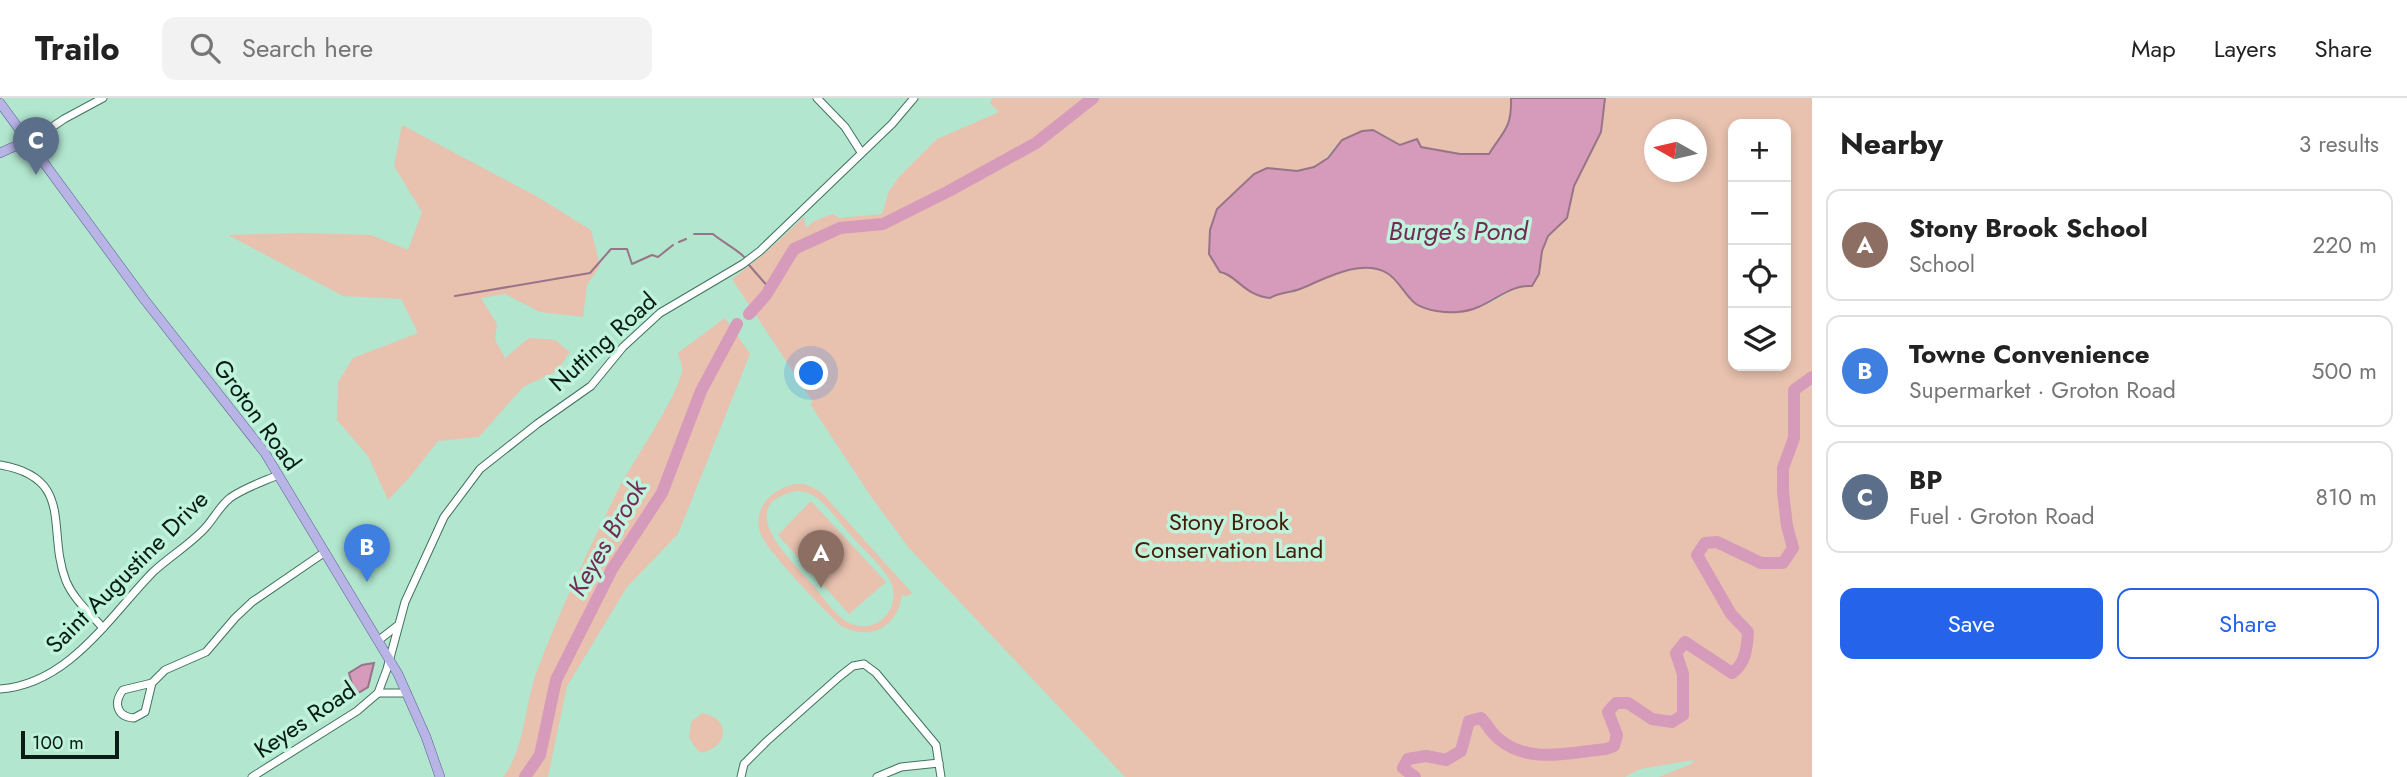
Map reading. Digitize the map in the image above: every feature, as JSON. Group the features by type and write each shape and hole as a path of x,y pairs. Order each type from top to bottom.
{"main road":[{"name":"Groton Road","path":"0,103 144,299 258,443 390,660 407,693 440,777"},
{"path":"0,153 30,142"}],"street":[{"path":"30,142 64,119 103,98"},
{"path":"817,98 845,127 861,152"},
{"name":"Nutting Road","path":"390,660 405,601 444,517 480,469 591,386 623,347 660,313 760,251 892,124 914,98"},
{"path":"0,465 27,473 49,493 55,507 60,562 66,579 82,605 103,628"},
{"name":"Saint Augustine Drive","path":"0,690 33,682 71,659 171,555 206,527 229,499 278,475"},
{"path":"152,683 123,690 117,702 122,715 134,718 145,712 152,683 165,670 206,652 234,618 252,602 325,552"},
{"path":"379,640 398,626"},
{"name":"Keyes Road","path":"252,777 357,711 378,693 390,660"},
{"path":"741,777 744,764 759,749 853,666 864,664 876,673 936,745 941,777"},
{"name":"Keyes Road","path":"378,693 407,693"},
{"path":"877,777 901,767 939,763"}],"green space":[{"name":"Stony Brook Conservation Land","path":"993,98 1511,98 1508,123 1489,154 1460,154 1420,147 1417,139 1400,145 1382,133 1335,146 1321,162 1306,169 1267,168 1226,273 1242,287 1270,298 1300,289 1342,271 1376,268 1391,275 1420,306 1457,312 1489,303 1539,274 1542,251 1548,236 1566,218 1574,186 1600,132 1605,98 1812,98 1812,777 1659,777 1691,764 1694,760 1640,769 1625,777 1125,777 909,548 872,498 810,404 813,402 732,279 804,217 806,228 814,221 833,214 839,218 882,214 889,191 899,177 937,139 998,111 990,103"},
{"path":"402,125 536,196 591,230 600,266 587,285 583,317 540,312 505,294 481,298 497,324 495,340 505,358 529,338 555,340 570,352 557,371 523,387 479,437 438,441 388,500 368,456 337,420 338,382 353,358 418,333 401,299 343,296 228,235 371,235 408,250 422,212 394,166"},
{"name":"Keyes Brook","path":"725,318 750,354 678,534 627,587 567,686 548,777 503,777 516,753 537,671 566,601 620,486 666,409 680,379 682,367 678,353"},
{"path":"805,484 821,492 912,593 906,597 902,594 895,615 889,623 872,632 852,631 841,626 774,554 761,535 759,517 766,501 787,486","holes":["796,491 816,497 888,577 892,584 893,600 882,620 865,626 847,622 832,609 779,546 767,520 768,508 777,498"]},
{"path":"811,501 886,582 849,614 778,535"},
{"path":"702,713 717,719 723,732 718,744 704,753 698,751 689,738 691,722"}],"water":[{"name":"Burge's Pond","path":"1511,98 1605,98 1601,132 1574,186 1567,218 1548,236 1542,251 1539,274 1532,286 1513,289 1469,310 1442,312 1416,304 1387,273 1366,268 1343,272 1270,298 1253,293 1220,272 1209,254 1210,230 1217,209 1254,174 1267,168 1297,171 1314,167 1328,158 1342,140 1362,131 1373,130 1400,145 1417,139 1421,147 1460,154 1489,154 1508,123"},
{"path":"374,663 368,687 355,695 349,673 362,665"}],"waterway":[{"name":"Keyes Brook","path":"749,314 766,295 794,249 840,228 883,224 949,191 1036,143 1093,98"},
{"path":"694,234 713,234 745,258"},
{"path":"679,242 686,239"},
{"path":"455,296 590,273 611,249 627,249 632,264 652,255 658,257 673,245"},
{"path":"749,265 770,289"},
{"name":"Keyes Brook","path":"525,777 540,755 556,680 612,569 662,493 701,391 737,324"},
{"path":"1415,777 1403,768 1408,759 1426,756 1446,760 1461,751 1469,721 1481,718 1496,737 1511,747 1523,752 1551,755 1614,746 1617,735 1608,712 1616,703 1628,703 1652,719 1672,722 1683,715 1683,674 1676,653 1685,642 1732,673 1737,669 1745,655 1748,632 1731,614 1697,555 1705,543 1717,542 1761,563 1783,563 1793,548 1787,526 1783,468 1794,438 1794,390 1812,377"}],"place":[{"name":"BP","path":"36,175"},
{"name":"Towne Convenience","path":"367,582"},
{"name":"Stony Brook School","path":"821,588"}]}
